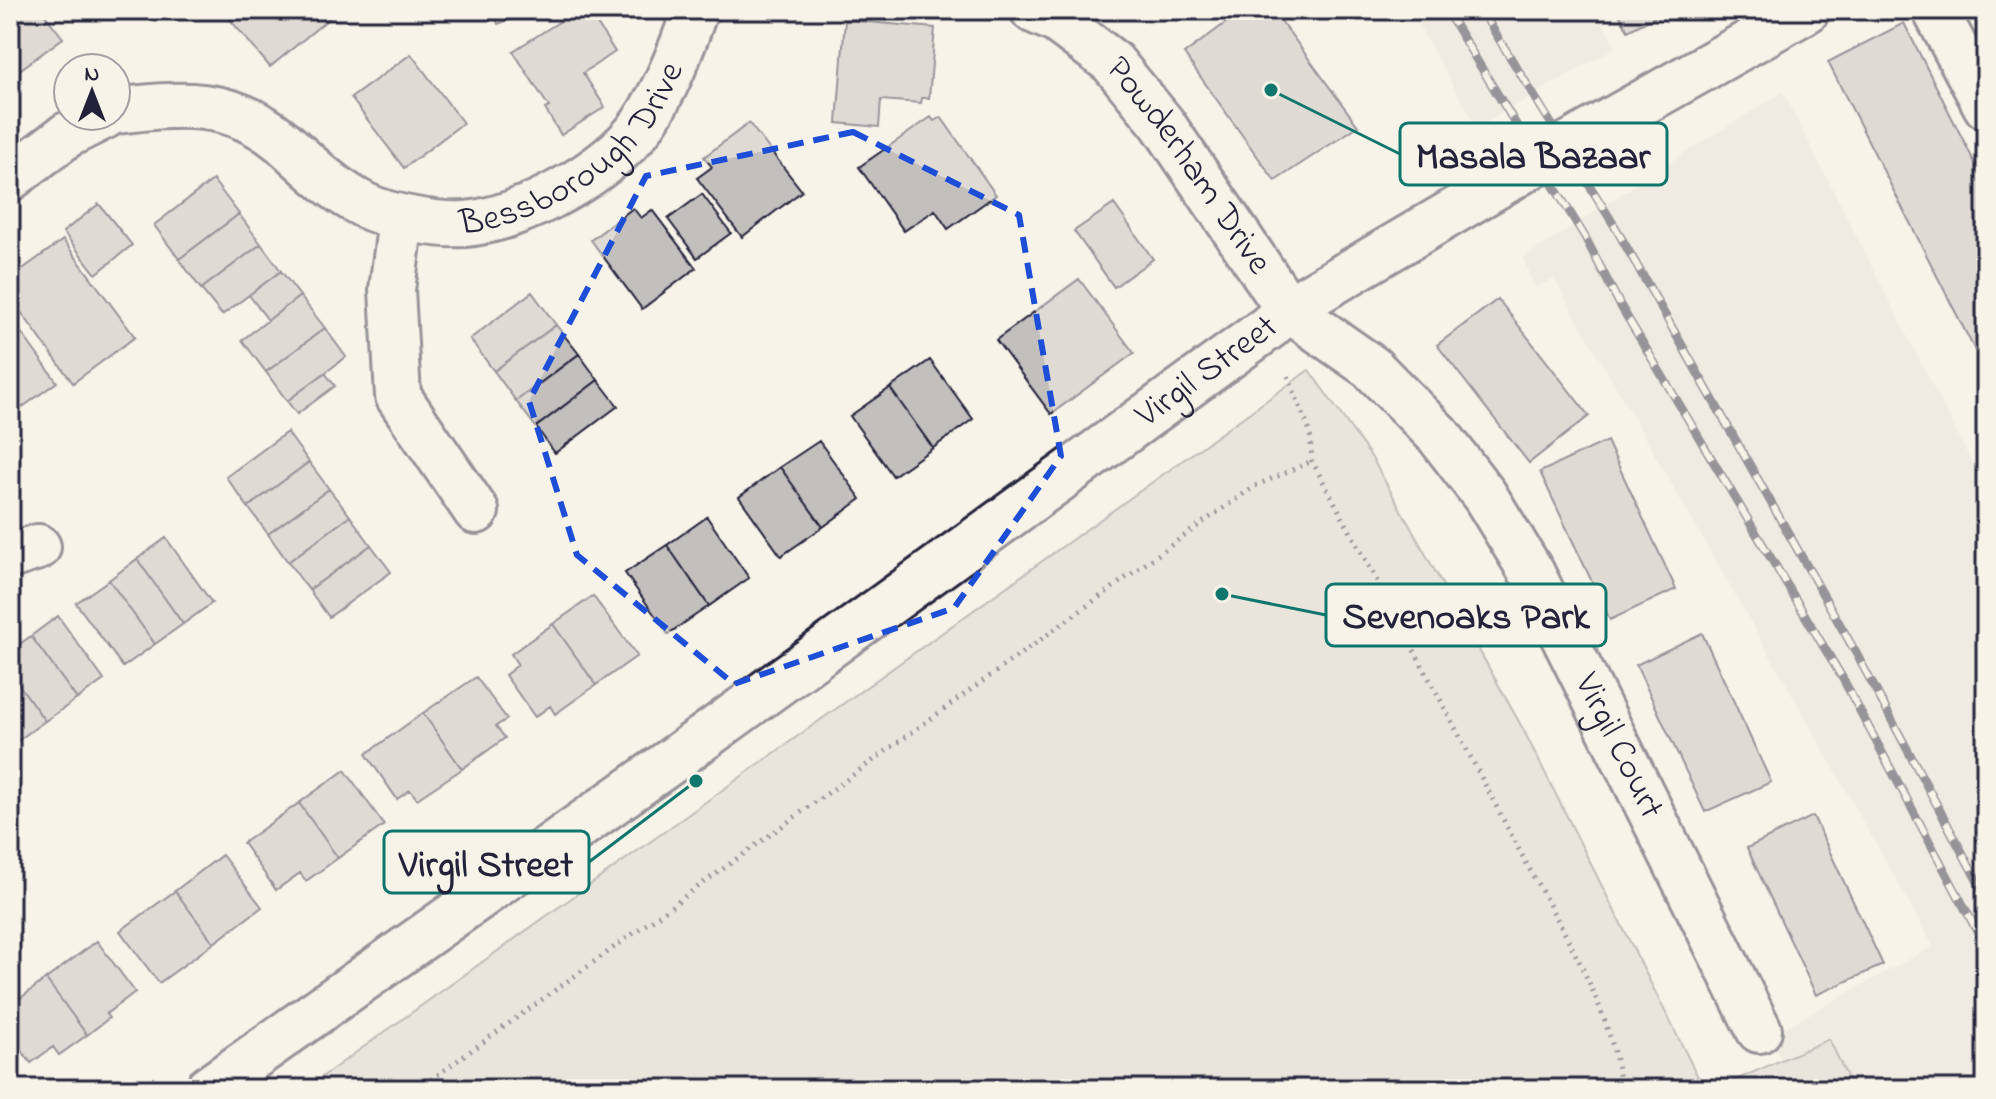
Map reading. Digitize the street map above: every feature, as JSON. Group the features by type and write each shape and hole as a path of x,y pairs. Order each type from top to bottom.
{"street":[{"name":"Bessborough Drive","path":"132,109 171,104 217,108 250,119 281,141 322,179 365,205 401,218 465,224 509,213 562,191 602,167 641,127 676,66 695,10"},
{"name":"Powderham Drive","path":"1033,10 1056,20 1112,62 1162,123 1279,318"},
{"name":"Virgil Street","path":"208,1089 670,762 1279,318 1546,157 1807,10"},
{"path":"1935,10 1986,106"},
{"path":"10,178 73,132"},
{"name":"Bessborough Drive","path":"401,218 392,290 398,396 476,511"},
{"name":"Virgil Court","path":"1279,318 1371,367 1439,436 1485,496 1532,573 1759,1030"}],"path":[{"path":"1279,318 1310,432 1312,461 1406,633 1587,981 1618,1061 1621,1089"},
{"path":"418,1089 1207,519 1255,486 1312,461"}],"highlighted area":[{"path":"853,132 1019,215 1061,456 954,608 734,684 577,555 529,401 646,176"}],"shaded area":[{"path":"1410,10 1596,10 1616,47 1477,128"},
{"path":"1783,92 1986,490 1986,1089 1853,1089 1829,1039 1782,1061 1769,1036 1933,946 1554,279 1534,288 1523,258"},
{"path":"1309,370 1372,458 1523,729 1704,1089 305,1089"},
{"path":"1829,1039 1853,1089 1715,1089"}],"building":[{"path":"10,10 41,10 63,38 10,77"},
{"path":"222,10 337,10 338,11 270,67"},
{"path":"493,10 536,10 498,24"},
{"path":"578,10 588,10 615,52 583,73 605,107 561,135 545,109 549,107 513,51"},
{"path":"1243,10 1273,10 1358,126 1275,181 1184,54"},
{"path":"1617,10 1668,10 1628,31"},
{"path":"845,20 935,28 929,98 922,98 921,103 881,100 879,127 837,123"},
{"path":"1904,23 1986,185 1986,372 1828,62"},
{"path":"411,54 463,123 404,168 351,98"},
{"path":"931,117 934,121 941,117 996,195 948,229 935,210 904,231 859,167"},
{"path":"749,123 802,191 742,237 697,178 712,167 704,157"},
{"path":"213,180 239,214 179,259 154,225"},
{"path":"702,194 731,233 697,258 668,219"},
{"path":"99,204 132,245 96,274 63,232"},
{"path":"1114,204 1153,259 1114,287 1074,231"},
{"path":"633,208 641,218 652,210 696,268 642,309 591,240"},
{"path":"239,214 261,244 201,289 179,259"},
{"path":"63,240 135,337 73,383 10,297 10,278"},
{"path":"261,244 281,271 222,315 201,289"},
{"path":"281,271 300,296 268,320 249,295"},
{"path":"1079,279 1134,353 1051,414 996,340"},
{"path":"532,292 556,325 494,371 470,339"},
{"path":"300,296 325,328 266,372 242,340"},
{"path":"1498,299 1589,416 1529,463 1437,345"},
{"path":"10,317 57,382 10,416"},
{"path":"556,325 579,354 516,401 494,371"},
{"path":"325,328 346,357 287,401 266,372"},
{"path":"579,354 598,380 536,427 516,401"},
{"path":"930,360 973,419 933,448 890,388"},
{"path":"325,373 335,386 297,414 287,401"},
{"path":"598,380 618,406 555,453 536,427"},
{"path":"890,388 933,448 893,476 850,416"},
{"path":"287,432 309,462 248,507 226,477"},
{"path":"819,441 861,499 823,527 780,467"},
{"path":"1607,441 1676,589 1610,620 1540,472"},
{"path":"309,462 329,489 268,534 248,507"},
{"path":"780,467 823,527 781,556 739,497"},
{"path":"329,489 350,516 288,562 268,534"},
{"path":"350,516 371,545 309,590 288,562"},
{"path":"707,517 749,578 709,606 667,545"},
{"path":"166,538 212,603 183,624 137,559"},
{"path":"371,545 391,572 329,617 309,590"},
{"path":"667,545 709,606 668,634 625,573"},
{"path":"137,559 183,624 155,644 109,580"},
{"path":"109,580 155,644 123,667 76,603"},
{"path":"593,596 637,656 596,685 553,624"},
{"path":"58,616 104,680 77,699 31,636"},
{"path":"553,624 596,685 555,714 550,706 535,717 505,675 518,665 511,654"},
{"path":"1702,633 1771,782 1705,812 1636,665"},
{"path":"31,636 77,699 45,721 10,672 10,651"},
{"path":"10,672 45,721 13,744 10,740"},
{"path":"476,677 507,719 496,726 505,738 462,769 423,713"},
{"path":"423,713 462,769 417,799 410,790 397,799 366,754"},
{"path":"345,770 384,825 338,858 299,803"},
{"path":"299,803 338,858 306,881 300,873 276,890 243,843"},
{"path":"1813,816 1883,965 1816,995 1747,848"},
{"path":"222,855 262,907 214,943 175,891"},
{"path":"175,891 214,943 159,983 120,931"},
{"path":"97,941 135,992 106,1014 109,1018 87,1035 46,979"},
{"path":"46,979 87,1035 59,1055 53,1047 31,1063 10,1035 10,1006"}],"railway":[{"path":"1446,10 1585,237 1620,305 1843,679 1986,948"},
{"path":"1481,10 1614,225 1856,653 1986,897"}],"place":[{"name":"Masala Bazaar","path":"1271,90"},
{"name":"Sevenoaks Park","path":"1222,594"},
{"name":"Virgil Street","path":"696,781"}]}
